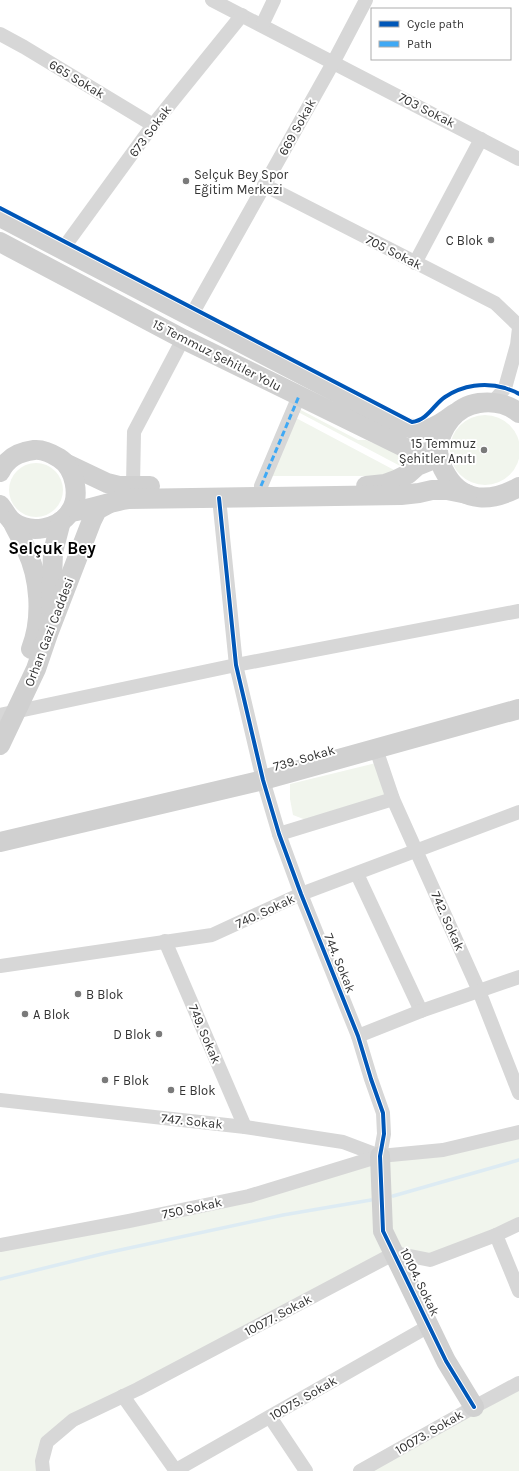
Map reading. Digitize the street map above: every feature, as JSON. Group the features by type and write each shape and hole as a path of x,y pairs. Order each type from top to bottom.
{"main road":[{"name":"15 Temmuz Şehitler Yolu","path":"0,217 397,424 410,429 430,429 439,426 470,404 493,402"},
{"name":"15 Temmuz Şehitler Yolu","path":"0,242 183,339 410,450 422,453 439,454"},
{"path":"493,402 508,406 518,412"},
{"path":"454,414 443,430 439,454 441,467 451,483 466,494"},
{"path":"2,466 14,456 25,451 38,450 51,453 67,464 107,483 119,486 372,486 385,484 402,477 439,454"},
{"path":"48,634 53,552 65,516 75,498 75,484 67,464"},
{"path":"490,498 506,494 519,487"},
{"path":"4,511 23,527 35,530 49,527 65,516 111,502 128,499 401,495 432,490 446,490 478,497 519,501"},
{"name":"Orhan Gazi Caddesi","path":"0,745 5,716 36,669 92,520 97,510 111,502"},
{"path":"4,511 27,550 34,571 38,597 36,633 5,716"},
{"name":"739. Sokak","path":"0,842 263,780 519,709"},
{"name":"10104. Sokak","path":"380,1156 383,1230 446,1361 474,1407"}],"street":[{"name":"703 Sokak","path":"212,0 519,159"},
{"path":"262,25 274,0"},
{"name":"669 Sokak","path":"191,316 334,63 366,0"},
{"name":"673 Sokak","path":"62,250 153,125 242,15"},
{"name":"665 Sokak","path":"0,34 153,125"},
{"path":"415,263 482,139"},
{"name":"705 Sokak","path":"264,185 494,304 519,327"},
{"path":"493,402 505,388 517,345 519,327"},
{"path":"133,486 134,432 183,339"},
{"path":"261,486 299,396"},
{"name":"744. Sokak","path":"219,498 236,665 263,780 279,834 301,894 358,1036 370,1079 383,1113 384,1134 380,1156"},
{"path":"5,716 236,665 519,611"},
{"name":"742. Sokak","path":"376,748 393,799 479,991 519,1093"},
{"path":"279,834 393,799"},
{"name":"740. Sokak","path":"0,966 212,935 301,894 519,812"},
{"path":"357,874 421,1011"},
{"name":"749. Sokak","path":"165,941 245,1127"},
{"path":"358,1036 421,1011 519,977"},
{"name":"747. Sokak","path":"0,1100 245,1127 343,1142 380,1156"},
{"path":"380,1156 443,1150 519,1132"},
{"name":"750 Sokak","path":"0,1245 129,1221 249,1196 380,1156"},
{"path":"395,1253 430,1260 496,1235 519,1224"},
{"path":"496,1235 519,1291"},
{"name":"10077. Sokak","path":"43,1471 42,1461 47,1442 73,1420 123,1396 395,1253"},
{"name":"10075. Sokak","path":"176,1471 430,1326"},
{"name":"10073. Sokak","path":"360,1471 519,1383"},
{"path":"123,1396 176,1471"},
{"path":"270,1417 306,1471"}],"shaded area":[{"path":"299,409 358,440 366,440 410,459 404,468 298,412"},
{"path":"485,415 498,418 510,425 517,437 520,450 517,463 510,475 498,482 485,485 472,482 460,475 453,463 450,450 453,437 460,425 472,418"},
{"path":"296,418 396,471 376,476 271,476"},
{"path":"31,463 41,463 51,467 59,475 63,485 63,495 59,505 51,513 41,517 31,517 21,513 13,505 9,495 9,485 13,475 21,467"},
{"path":"376,763 389,796 306,820 293,815 290,799 290,784"},
{"path":"519,1132 519,1224 430,1260 395,1253 47,1442 42,1471 0,1471 0,1245 129,1221 380,1156"},
{"path":"519,1387 519,1471 368,1471"}],"waterway":[{"path":"393,1196 519,1160"},
{"path":"0,1279 106,1253 283,1215 371,1200"}],"marked path":[{"path":"261,486 299,396"}],"cycle path":[{"path":"0,208 412,422 418,421 427,415 445,397 467,387 490,385 505,388 519,394"},
{"path":"219,498 236,665 263,780 279,834 301,894 358,1036 383,1113 384,1134 380,1156 383,1231 446,1361 474,1407"}],"place":[{"name":"Selçuk Bey Spor Eğitim Merkezi","path":"186,181"},
{"name":"C Blok","path":"491,240"},
{"name":"15 Temmuz Şehitler Anıtı","path":"484,450"},
{"name":"B Blok","path":"78,994"},
{"name":"A Blok","path":"25,1014"},
{"name":"D Blok","path":"159,1034"},
{"name":"F Blok","path":"105,1080"},
{"name":"E Blok","path":"171,1090"}],"district":[{"name":"Selçuk Bey","path":"52,548"}]}
